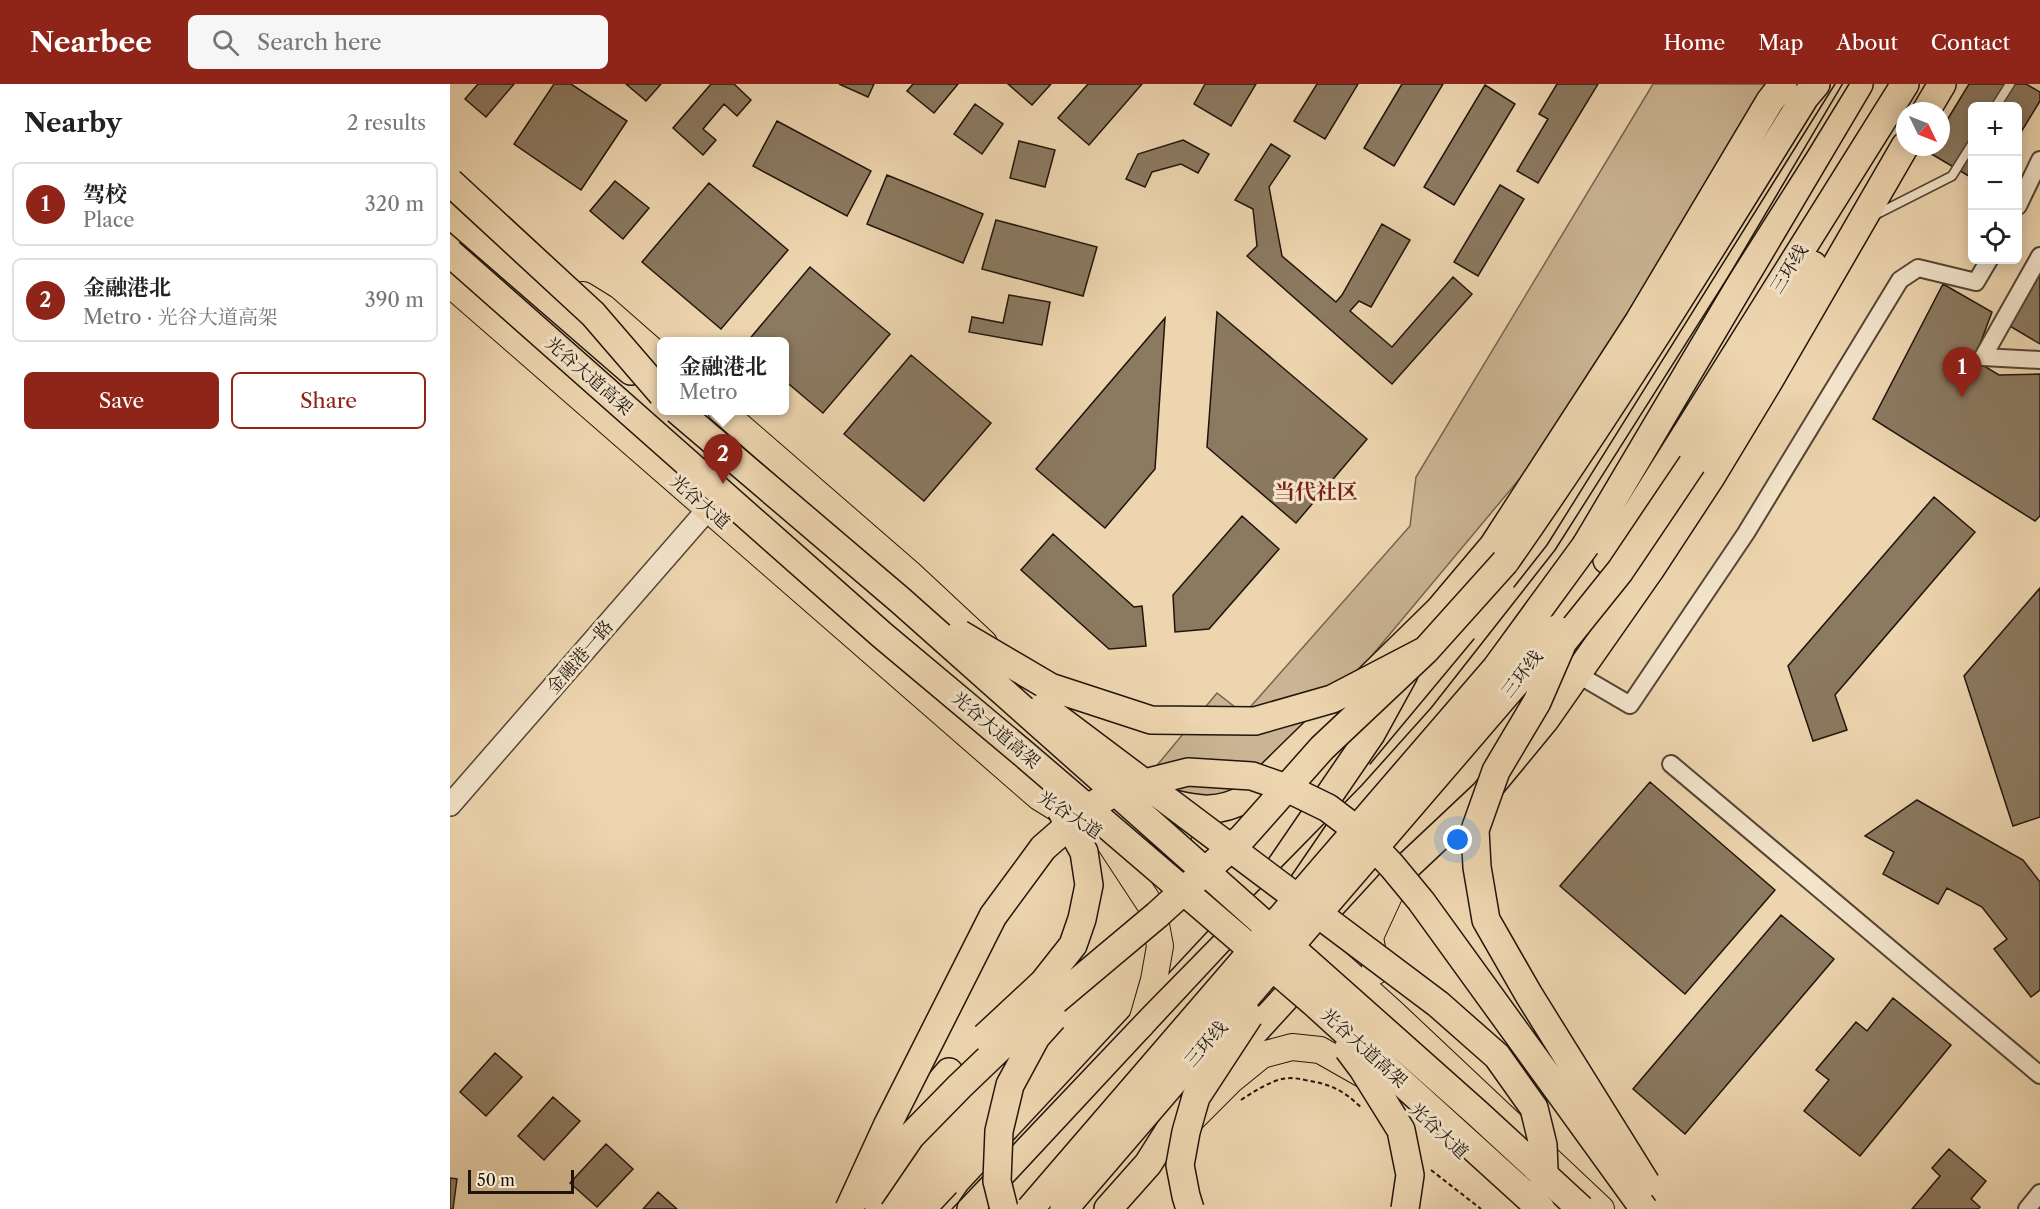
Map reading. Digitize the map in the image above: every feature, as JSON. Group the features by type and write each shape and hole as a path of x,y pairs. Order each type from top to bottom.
{"highway":[{"path":"1158,801 1204,810 1231,806 1247,798 1439,610 1493,546 1574,423 1639,321 1770,101 1783,84"},
{"path":"1784,131 1801,84"},
{"path":"854,1208 911,1136 1007,1041 1157,915 1243,837 1322,748 1426,650 1505,562 1570,469 1805,97 1816,84"},
{"name":"三环线","path":"1065,1209 1522,676 1597,552 1859,84"},
{"name":"三环线","path":"1030,1209 1597,552 1905,84"},
{"path":"1190,1209 1180,1165 1196,1096 1252,1011 1563,642 1620,571 1692,464 1803,283 1914,84"},
{"path":"1931,102 1942,84"},
{"path":"1108,1209 1148,1164 1182,1110 1400,874 1484,794 1545,720 1650,570 1711,477 1770,381 1899,156"},
{"path":"450,182 593,314 657,390"},
{"name":"光谷大道高架","path":"450,214 657,392"},
{"path":"1740,386 1860,224"},
{"name":"光谷大道高架","path":"450,253 882,635 1313,1002 1539,1209"},
{"path":"1574,423 1651,344"},
{"name":"光谷大道高架","path":"682,415 900,600 1477,1113 1581,1209"},
{"path":"900,600 1050,687 1151,720 1255,721 1332,699 1426,650"},
{"path":"971,1209 1261,895 1371,734 1439,610"},
{"path":"1563,642 1537,702 1496,771 1475,830 1486,920 1529,995 1662,1209"},
{"path":"963,657 1041,705 1438,1004 1497,1056 1534,1108 1543,1145 1544,1169 1539,1209"},
{"path":"854,1208 899,1130 913,1113 949,1072 1042,983 1073,945 1089,885 1084,852 1069,822 1024,754"},
{"path":"854,1208 893,1114 993,916 1025,870 1042,848 1091,806 1121,789 1188,772 1252,776 1289,789 1328,808 1362,834 1421,901 1644,1209"},
{"path":"1004,1209 997,1181 999,1131 1010,1085 1035,1037 1121,944"},
{"path":"1313,1002 1363,1068 1401,1130 1410,1175 1405,1209"}],"main road":[{"path":"450,200 503,245 604,308 657,355"},
{"name":"光谷大道","path":"450,284 1039,797 1107,839 1407,1100 1524,1209"},
{"path":"726,415 909,573 1107,759 1158,801 1394,1014 1600,1209"},
{"path":"1107,839 1153,909 1160,946 1154,980 1141,1025"},
{"path":"1394,1014 1377,977 1370,937 1400,874"},
{"path":"1148,1164 1238,1074 1262,1055 1292,1047 1320,1050 1407,1100"}],"street":[{"path":"2022,198 2040,160"},
{"path":"2040,256 1983,357 2040,360"},
{"path":"1577,674 1630,705 1746,533 1899,280 1918,268 1976,282 1987,264"},
{"name":"金融港一路","path":"450,805 708,509"},
{"path":"1671,764 2040,1075"},
{"path":"2027,1209 2040,1193"}],"lane":[{"path":"1999,102 2010,84"},
{"path":"1860,224 1952,176 1968,150"}],"path":[{"path":"1238,1102 1259,1088 1291,1078 1330,1084 1350,1097 1367,1113"},
{"path":"1426,1166 1481,1209"}],"shaded area":[{"path":"1653,84 1771,84 1542,452 1354,677 1244,790 1200,804 1149,775 1217,693 1244,714 1410,526 1416,477"}],"building":[{"path":"478,84 514,84 486,117 465,99"},
{"path":"554,84 571,84 627,121 581,190 514,144"},
{"path":"626,84 661,84 646,101"},
{"path":"711,84 734,84 751,100 737,116 724,104 703,129 716,140 703,155 673,128"},
{"path":"839,84 874,84 868,97"},
{"path":"913,84 958,84 934,113 907,91"},
{"path":"1008,84 1051,84 1032,105"},
{"path":"1088,84 1142,84 1089,145 1058,118"},
{"path":"1205,84 1256,84 1231,126 1194,104"},
{"path":"1317,84 1358,84 1325,139 1294,121"},
{"path":"1402,84 1443,84 1394,166 1364,148"},
{"path":"1557,84 1598,84 1538,183 1517,171 1548,119 1539,114"},
{"path":"1969,84 2026,84 2040,92 2040,101 2022,130 2022,102 1968,102 1968,176 1935,156 1950,156 1950,115"},
{"path":"1485,85 1515,104 1454,205 1424,187"},
{"path":"975,104 1003,124 982,154 954,134"},
{"path":"777,121 871,171 847,216 753,166"},
{"path":"1183,140 1209,154 1198,173 1181,164 1152,172 1145,187 1126,179 1138,154"},
{"path":"1019,141 1055,150 1045,187 1010,178"},
{"path":"1271,144 1290,156 1269,187 1282,256 1336,302 1382,224 1410,240 1371,307 1359,301 1350,311 1392,347 1453,277 1472,294 1392,384 1247,256 1257,246 1253,209 1235,200"},
{"path":"887,175 983,214 963,263 867,224"},
{"path":"615,181 649,208 623,239 590,211"},
{"path":"709,183 788,250 721,329 642,262"},
{"path":"1500,185 1524,199 1478,276 1454,262"},
{"path":"996,220 1097,247 1083,296 982,269"},
{"path":"810,267 890,334 823,413 789,384 789,337 751,337"},
{"path":"2040,271 2040,344 2008,325"},
{"path":"1943,284 1992,312 1974,360 1999,375 2040,374 2040,516 2035,521 1873,419"},
{"path":"1009,295 1050,302 1042,345 969,332 972,317 1003,323"},
{"path":"1217,312 1367,439 1296,523 1207,447"},
{"path":"1165,318 1155,469 1105,528 1036,469"},
{"path":"911,355 991,423 924,501 844,434"},
{"path":"1934,497 1975,532 1835,695 1847,730 1813,741 1788,666"},
{"path":"1242,516 1279,549 1209,629 1175,632 1173,595"},
{"path":"1053,534 1134,607 1142,606 1146,646 1109,649 1021,570"},
{"path":"2040,588 2040,817 2013,826 1964,676"},
{"path":"1650,782 1775,890 1685,994 1560,886"},
{"path":"1917,800 2023,860 2040,882 2040,990 2031,997 1994,949 2007,939 1982,907 1947,888 1938,904 1883,874 1894,852 1865,836"},
{"path":"1781,915 1834,959 1685,1134 1633,1089"},
{"path":"1893,998 1951,1045 1860,1156 1804,1111 1829,1080 1816,1070 1856,1022 1867,1031"},
{"path":"495,1053 522,1077 486,1116 460,1092"},
{"path":"553,1097 580,1121 544,1160 518,1136"},
{"path":"606,1144 633,1169 597,1207 570,1183"},
{"path":"1949,1149 1986,1181 1971,1199 1980,1207 1978,1209 1912,1209 1940,1176 1932,1168"},
{"path":"450,1178 457,1179 453,1209 450,1209"},
{"path":"658,1192 677,1209 643,1209"}],"tram line":[{"path":"1514,587 1547,545 1835,84"},
{"path":"952,1209 1143,1008 1362,785 1431,708 1555,550 1849,84"},
{"path":"1370,764 1474,639"},
{"path":"941,1209 956,1193"}],"place":[{"name":"驾校","path":"1962,397"},
{"name":"金融港北","path":"723,484"}],"district":[{"name":"当代社区","path":"1316,492"}]}
